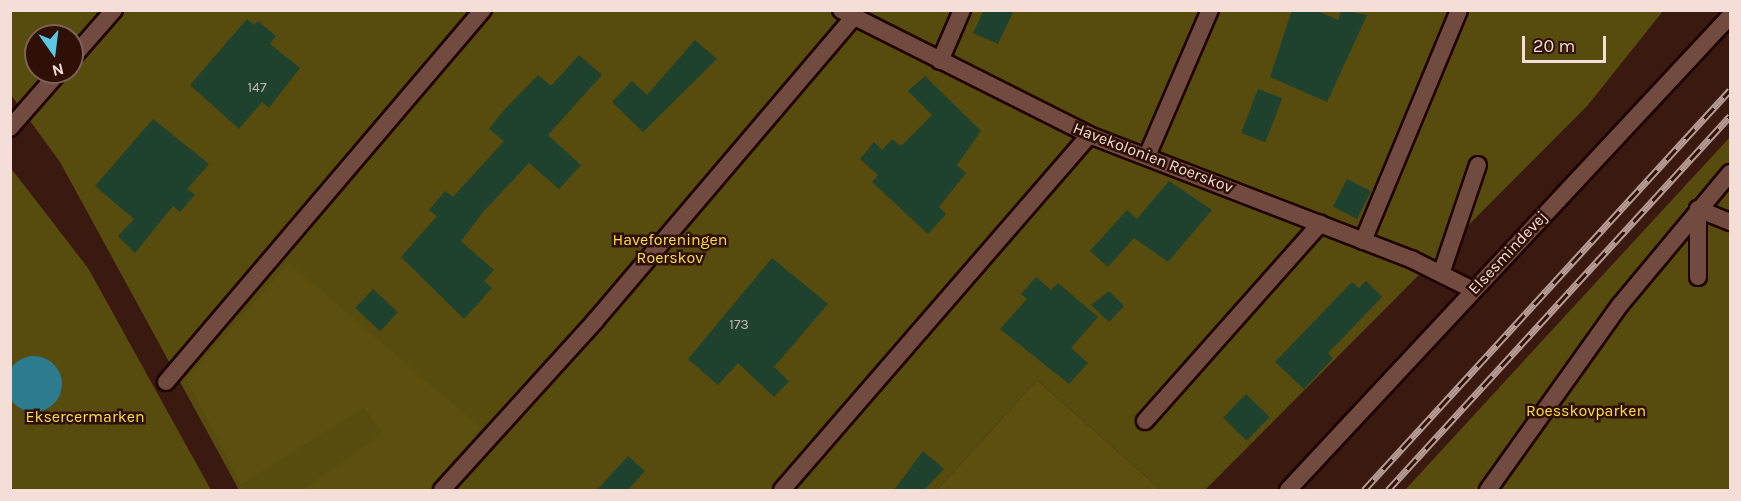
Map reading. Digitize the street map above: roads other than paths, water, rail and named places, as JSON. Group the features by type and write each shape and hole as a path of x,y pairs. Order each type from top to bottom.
{"street":[{"path":"84,44 114,10"},
{"path":"166,382 483,10"},
{"path":"940,61 962,10"},
{"path":"1147,156 1210,10"},
{"path":"1363,241 1459,10"},
{"path":"442,490 595,321 847,14"},
{"name":"Havekolonien Roerskov","path":"847,14 1089,135 1363,241 1441,274 1473,291"},
{"name":"Elsesmindevej","path":"1288,490 1731,16"},
{"path":"10,128 48,84"},
{"path":"782,490 1089,135"},
{"path":"1441,274 1478,165"},
{"path":"1488,490 1620,305 1698,209 1731,173"},
{"path":"1698,209 1731,222"},
{"path":"1698,209 1698,277"},
{"path":"1145,421 1320,224"}],"water":[{"path":"34,356 45,358 54,364 60,373 62,384 60,395 54,404 45,410 34,412 23,410 14,404 8,395 6,384 8,373 14,364 23,358"}],"railway":[{"path":"1364,490 1730,90"},
{"path":"1388,490 1730,116"}],"park label":[{"name":"Haveforeningen Roerskov","path":"670,249"},
{"name":"Roesskovparken","path":"1586,411"},
{"name":"Eksercermarken","path":"85,417"}]}
